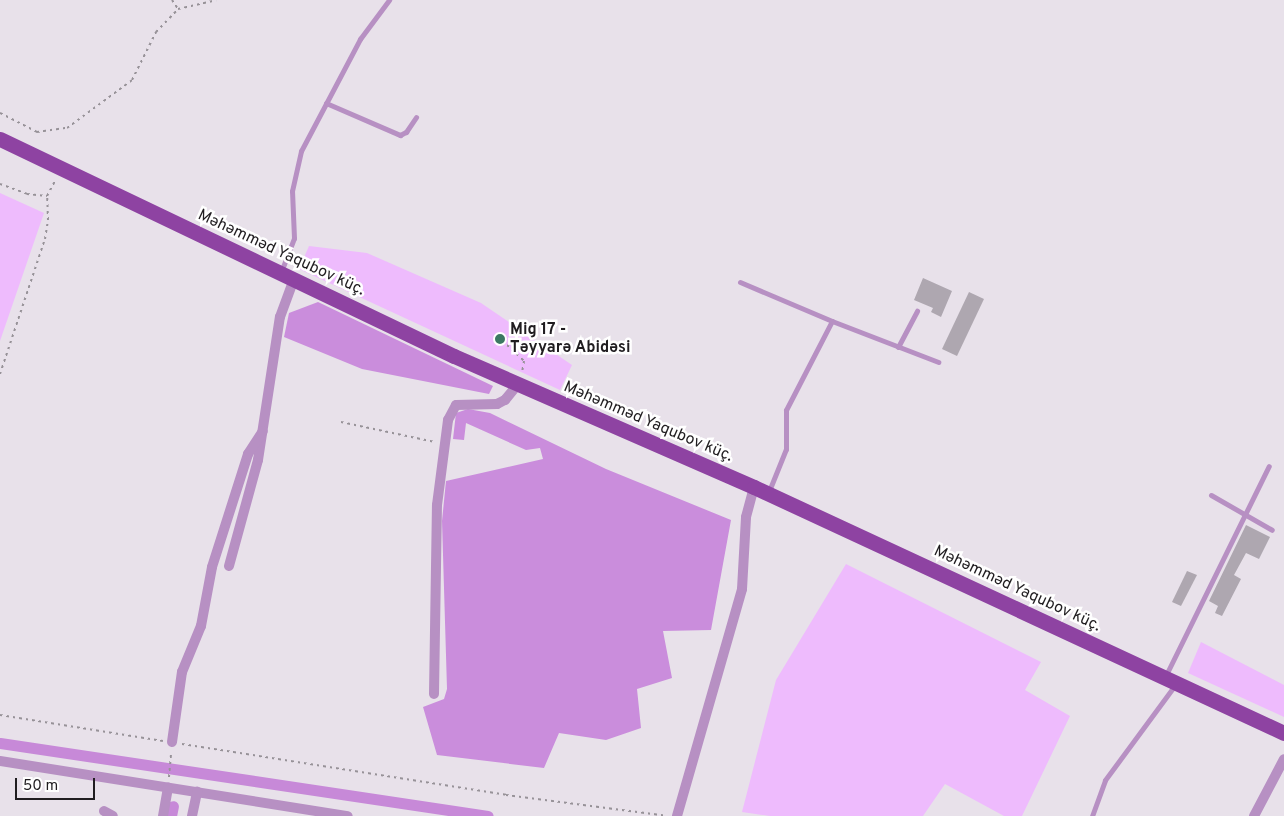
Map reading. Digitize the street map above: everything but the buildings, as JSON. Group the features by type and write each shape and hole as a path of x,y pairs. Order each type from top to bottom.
{"main road":[{"name":"Məhəmməd Yaqubov küç.","path":"0,139 517,385 761,491 1284,733"}],"street":[{"path":"228,566 263,431 287,275"},
{"path":"434,694 437,504 448,420 456,405 497,404 505,400 517,385"},
{"path":"172,742 182,672 202,626 212,566 248,454 263,431"},
{"path":"677,816 742,589 746,517 761,491"},
{"path":"1254,816 1284,759"},
{"path":"0,760 348,816"},
{"path":"163,816 168,787"},
{"path":"192,816 197,792"}],"lane":[{"path":"287,275 294,238 294,174 301,151 360,39 388,0"},
{"path":"326,103 400,135 406,132 416,117"},
{"path":"740,282 832,321 938,362"},
{"path":"898,347 917,311"},
{"path":"761,491 786,449 786,410 832,321"},
{"path":"1092,816 1105,780 1171,680 1245,514 1269,466"},
{"path":"1211,495 1272,530"}],"path":[{"path":"172,0 178,9"},
{"path":"0,113 37,132 67,128 132,80 156,32 178,9 216,0"},
{"path":"0,374 45,239 48,220 47,196 62,169"},
{"path":"0,184 27,194 47,196"},
{"path":"507,345 525,364 517,385"},
{"path":"340,422 444,444"},
{"path":"0,715 506,795 667,816"},
{"path":"168,787 172,742"}],"shaded area":[{"path":"0,193 44,213 0,341"},
{"path":"309,246 367,253 481,303 572,365 560,390 299,269"},
{"path":"318,302 493,386 489,394 362,369 284,337 289,313"},
{"path":"468,409 490,413 606,469 731,520 711,630 663,631 672,678 637,689 641,728 606,740 559,733 544,768 437,755 423,707 444,699 447,689 442,521 446,481 543,459 540,448 526,450 466,423 464,440 453,439 456,413"},
{"path":"846,564 1041,662 1025,690 1070,716 1022,816 1004,816 945,784 923,816 770,816 742,812 776,680"},
{"path":"1201,642 1284,685 1284,717 1188,673"}],"waterway":[{"path":"0,743 488,816"},
{"path":"171,816 173,806"}],"place":[{"name":"Mig 17 - Təyyarə Abidəsi","path":"500,339"}]}
